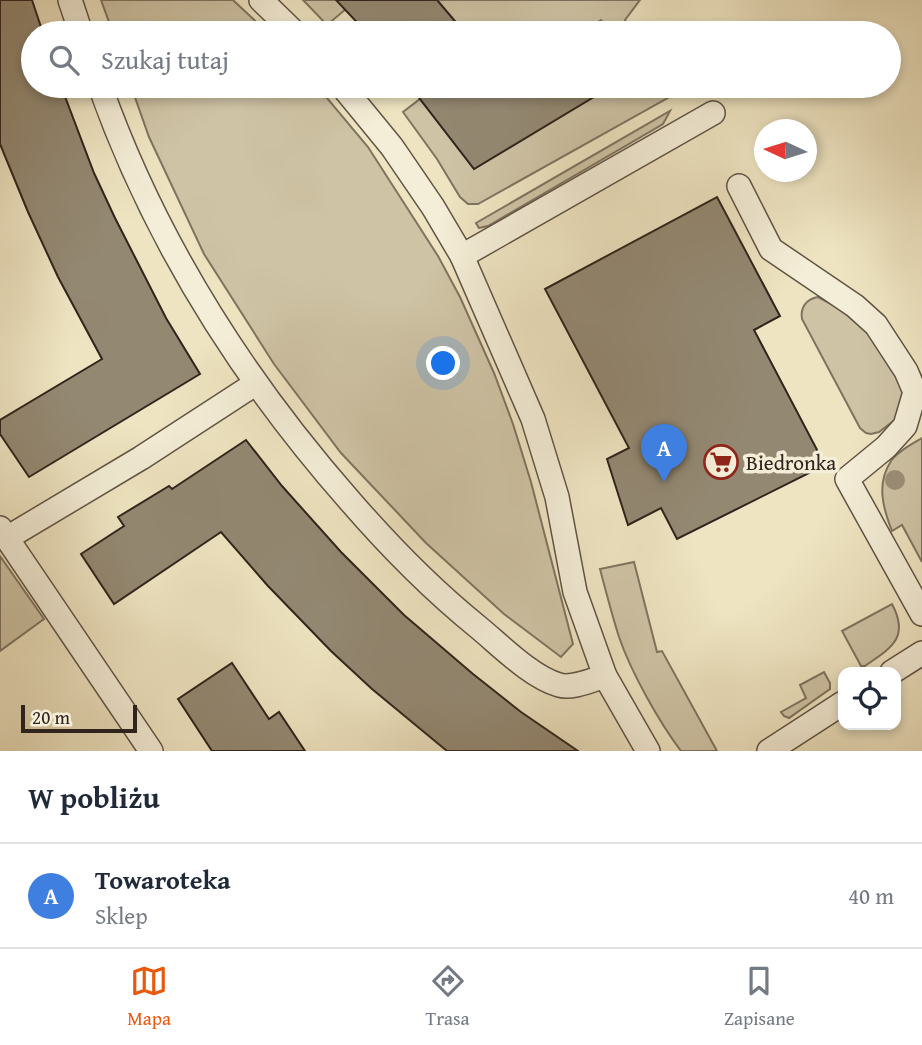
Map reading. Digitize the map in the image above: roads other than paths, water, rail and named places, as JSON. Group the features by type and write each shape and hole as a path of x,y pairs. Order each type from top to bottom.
{"lane":[{"path":"70,0 77,21"},
{"path":"261,0 283,21"},
{"path":"105,98 133,169 194,288 255,384 322,469 399,555 458,611 541,678 562,686 605,676"},
{"path":"352,98 392,147 462,256 533,419 556,497 575,592 605,676 648,751"},
{"path":"462,256 713,113"},
{"path":"738,186 771,249 855,306 876,325 906,371 915,392 905,426 886,447 847,479 922,614"},
{"path":"151,751 3,533 141,458 255,384"},
{"path":"900,667 922,653"},
{"path":"769,751 838,707"}],"place":[{"name":"Biedronka","path":"721,462"},
{"name":"Towaroteka","path":"664,482"}]}
